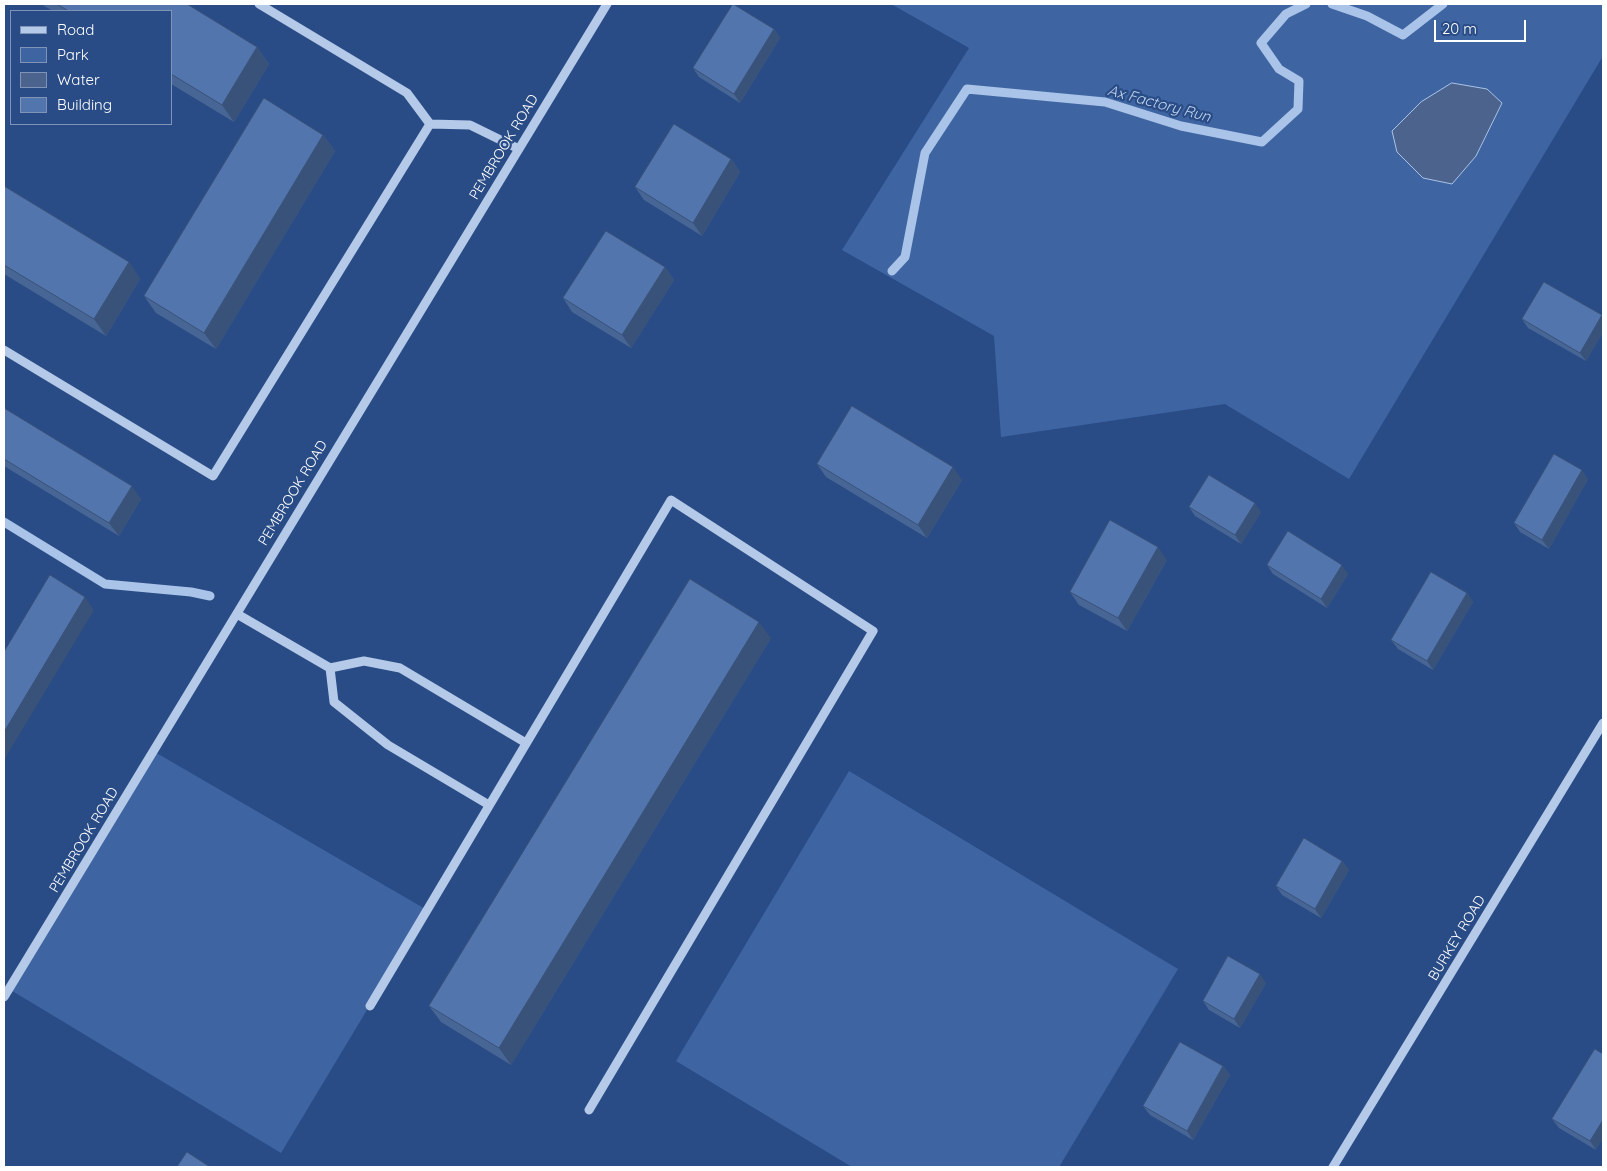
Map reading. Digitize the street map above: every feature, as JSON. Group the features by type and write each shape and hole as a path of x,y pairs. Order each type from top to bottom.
{"street":[{"path":"259,4 408,93 430,124"},
{"name":"PEMBROOK ROAD","path":"4,997 607,4"},
{"path":"430,124 470,124 519,149"},
{"path":"4,350 213,476 430,124"},
{"path":"370,1006 671,500 873,631 589,1110"},
{"path":"237,614 330,668 364,661 400,668 526,743"},
{"path":"330,668 334,702 388,745 489,805"},
{"name":"BURKEY ROAD","path":"1333,1167 1603,723"}],"green space":[{"path":"891,4 1603,4 1603,56 1349,479 1225,404 1001,437 994,336 842,250 969,48"},
{"path":"153,751 427,910 281,1153 9,989"},
{"path":"849,771 1178,969 1059,1167 852,1167 676,1061"}],"water":[{"path":"1452,83 1487,89 1502,103 1476,156 1452,184 1423,178 1397,152 1392,131 1421,102"}],"building":[{"path":"57,4 187,4 257,47 222,105 172,75 172,10 67,10"},
{"path":"733,4 774,29 734,94 693,68"},
{"path":"264,98 323,135 204,333 144,296"},
{"path":"674,124 731,159 693,223 635,187"},
{"path":"4,186 129,262 94,319 4,265"},
{"path":"606,231 665,267 622,335 563,298"},
{"path":"1544,282 1602,315 1580,353 1522,319"},
{"path":"852,406 953,467 918,525 817,464"},
{"path":"4,408 132,486 109,523 4,459"},
{"path":"1554,454 1582,470 1542,540 1514,523"},
{"path":"1209,475 1255,503 1235,535 1189,507"},
{"path":"1110,520 1158,547 1118,618 1070,592"},
{"path":"1288,531 1342,565 1321,599 1267,565"},
{"path":"1431,572 1467,593 1427,661 1391,640"},
{"path":"50,575 85,597 4,732 4,652"},
{"path":"690,579 759,622 499,1048 429,1006"},
{"path":"1304,838 1342,861 1315,909 1276,886"},
{"path":"1228,956 1260,974 1234,1019 1203,1001"},
{"path":"1180,1042 1223,1066 1187,1131 1143,1106"},
{"path":"1595,1049 1603,1054 1603,1120 1590,1141 1552,1119"},
{"path":"187,1152 210,1167 177,1167"}],"waterway":[{"name":"Ax Factory Run","path":"892,271 905,257 925,153 967,89 1105,102 1181,126 1262,142 1298,109 1299,81 1279,69 1261,43 1286,14 1306,4"},
{"name":"Ax Factory Run","path":"1332,4 1367,16 1403,35 1443,4"},
{"name":"Ax Factory Run","path":"4,522 105,584 191,592 210,596"}]}
